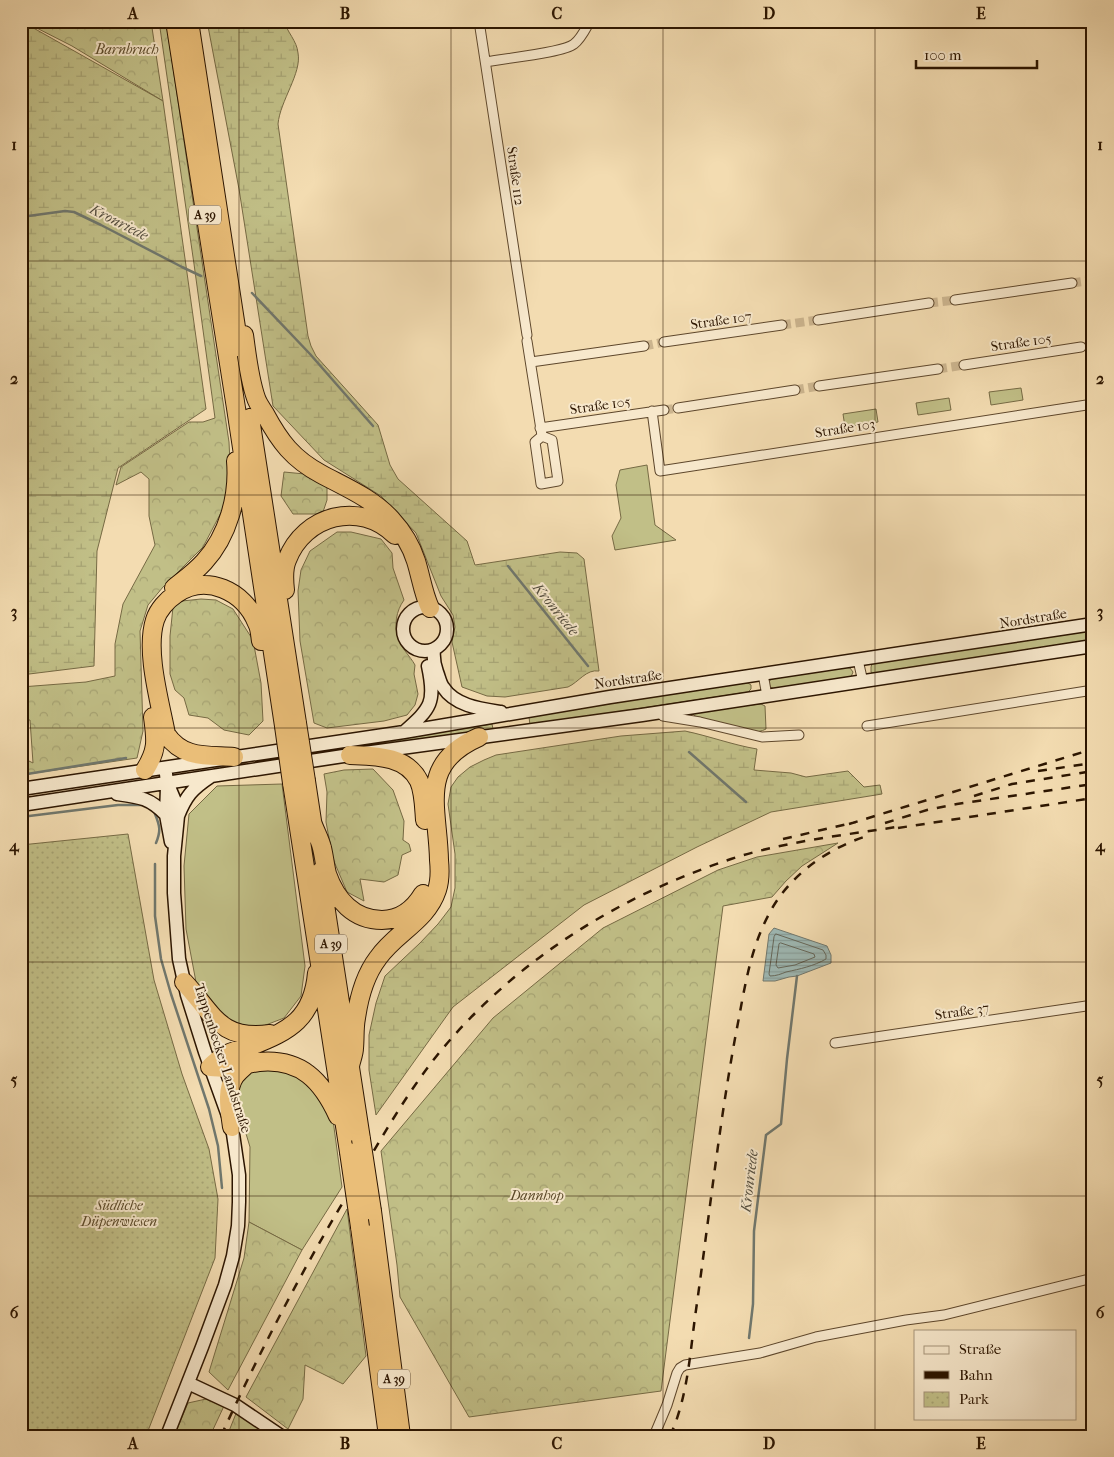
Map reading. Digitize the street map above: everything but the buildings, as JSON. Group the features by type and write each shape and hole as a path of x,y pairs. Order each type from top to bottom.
{"highway":[{"name":"A 39","path":"175,21 236,408 299,782 318,948 353,1136 372,1211 401,1436"},
{"name":"A 39","path":"190,21 284,638 290,725"},
{"path":"230,290 243,333 256,400 273,430 283,445 296,457 313,469 375,504 390,518 410,546 416,561 426,599 424,608"},
{"path":"145,770 154,753 155,736 144,636 159,603 205,561 214,550 229,520 234,500 236,469 232,421 236,408"},
{"path":"284,638 288,620 284,578 286,561 298,540 310,528 326,519 345,515 362,517 388,527 398,538 410,559 418,589 418,602 424,608"},
{"path":"234,757 190,754 179,748 166,734 155,676 151,636 155,619 163,605 181,591 203,584 216,586 230,591 240,598 251,610 258,624 275,712 290,725"},
{"path":"350,1066 354,1048 355,1019 366,978 377,958 391,941 425,912 438,889 440,872 439,847 434,799 440,770 454,751 479,737"},
{"path":"312,822 322,847 331,882 341,901 351,911 374,920 390,920 412,910 426,889 428,860 424,802 419,782 413,772 404,764 390,758 350,754"},
{"name":"A 39","path":"299,782 312,822 350,1066 353,1136 349,1152 388,1436"},
{"path":"210,1067 223,1056 283,1032 296,1023 308,1008 314,992 318,948"},
{"path":"184,982 194,992 207,1012 227,1029 240,1034 256,1036 283,1032"},
{"path":"210,1067 231,1068 273,1062 292,1065 307,1073 320,1084 353,1136"},
{"path":"232,1127 229,1099 230,1087 235,1076 246,1065"}],"street":[{"name":"Straße 112","path":"480,21 541,432"},
{"path":"486,62 560,50 574,44 590,21"},
{"path":"955,300 1072,282"},
{"path":"818,320 929,303"},
{"name":"Straße 107","path":"664,342 782,325"},
{"path":"530,362 644,346"},
{"name":"Straße 105","path":"964,365 1081,347"},
{"path":"819,386 938,369"},
{"path":"678,408 795,390"},
{"name":"Straße 103","path":"652,412 660,471 1093,404"},
{"name":"Straße 105","path":"541,432 664,410"},
{"path":"541,432 552,440 558,481 541,484 535,442 541,432"},
{"path":"404,732 428,708 432,696 426,658 428,650 444,641 447,633 447,626 443,616 438,612 424,608 407,616 403,631 409,644 413,647 428,650 433,656 443,687 452,697 463,703 511,714"},
{"name":"Nordstraße","path":"21,789 404,732 610,697 1093,624"},
{"path":"21,805 350,754 642,715 1093,646"},
{"path":"858,660 862,682"},
{"path":"763,674 767,696"},
{"path":"867,726 1093,690"},
{"path":"642,715 670,716 762,737 800,735"},
{"name":"Tappenbecker Landstraße","path":"165,767 172,816 176,922 184,982 210,1067 232,1127 239,1175 238,1226 233,1256 225,1285 167,1436"},
{"path":"105,792 149,800 172,816 194,788 211,776"},
{"name":"Straße 37","path":"835,1043 1093,1005"},
{"path":"654,1436 667,1405 677,1373 685,1365 760,1353 816,1337 906,1320 944,1316 1093,1278"},
{"path":"188,1383 235,1405 281,1436"}],"green space":[{"path":"21,21 163,101 206,409 118,468 97,551 94,666 21,675"},
{"name":"Barnbruch","path":"23,21 151,21 163,101 72,46"},
{"path":"159,21 166,21 229,442 231,483 225,505 203,547 163,587 148,605 140,631 143,731 137,758 21,775 21,757 33,763 30,720 21,720 21,687 86,682 115,676 115,644 123,604 155,545 149,516 149,479 141,472 116,485 121,467 189,422 203,422 215,418"},
{"path":"207,21 284,21 297,49 297,69 278,124 308,336 316,356 378,425 390,465 398,479 467,541 475,565 560,552 577,553 584,559 599,671 586,674 568,687 505,697 487,696 462,687 452,642 455,627 453,615 441,596 416,533 381,496 324,460 273,406 239,189"},
{"path":"1021,388 1023,400 991,405 989,392"},
{"path":"949,398 951,410 918,415 916,403"},
{"path":"876,409 878,422 845,427 843,414"},
{"path":"647,465 655,525 676,540 615,550 612,536 621,518 616,485 620,470"},
{"path":"284,472 305,474 327,487 327,500 323,512 316,514 293,514 281,496"},
{"path":"337,532 351,532 381,539 392,553 393,568 404,600 398,613 397,633 401,645 415,665 414,674 418,694 415,705 407,715 384,721 327,728 314,723 300,641 298,591 301,570 310,551"},
{"path":"216,600 233,609 253,640 261,683 263,721 249,735 224,730 208,718 189,715 184,698 175,690 170,674 170,636 173,607 182,601"},
{"path":"1093,629 1093,641 874,674 871,672 872,664"},
{"path":"844,667 850,668 853,672 851,677 775,689 770,687 769,682 771,679"},
{"path":"742,682 751,685 751,689 748,692 530,725 529,717"},
{"path":"761,704 765,706 766,729 759,732 741,731 695,716 692,713 696,710"},
{"path":"492,724 493,729 314,756 314,752"},
{"path":"685,731 757,749 754,770 791,773 806,777 848,771 864,787 880,785 882,794 771,812 697,847 584,905 453,1007 376,1115 369,1070 369,1035 376,1003 385,976 420,943 451,907 455,888 455,854 448,804 451,787 458,777 470,767 496,755 621,736"},
{"path":"373,769 393,790 404,821 403,840 409,844 411,851 402,855 398,875 384,882 360,879 364,901 347,892 333,859 326,822 327,792 324,774 344,770"},
{"path":"282,784 305,966 301,996 284,1018 258,1028 231,1024 210,1006 196,982 186,929 184,866 189,814 217,786"},
{"name":"Südliche Düpenwiesen","path":"128,834 154,980 182,1074 209,1149 218,1199 215,1258 146,1436 21,1436 21,845"},
{"name":"Dannhop","path":"838,843 802,866 772,897 723,906 661,1391 469,1417 400,1297 381,1151 493,1018 603,928 718,870 757,857"},
{"path":"274,1067 305,1079 333,1120 342,1187 302,1250 249,1222 250,1147 236,1100 239,1081 248,1073"},
{"path":"347,1209 366,1356 343,1384 305,1365 303,1399 288,1429 246,1397"},
{"path":"249,1222 302,1250 228,1390 209,1372 244,1258"},
{"path":"206,1399 224,1406 210,1436 174,1436 188,1403"},
{"path":"237,1411 273,1436 227,1436"}],"water":[{"path":"774,928 827,946 831,955 831,963 797,976 775,981 763,981 769,934"}],"waterway":[{"name":"Kronriede","path":"21,217 65,211 74,212 201,276"},
{"name":"Kronriede","path":"252,293 310,354 373,426"},
{"name":"Kronriede","path":"508,566 588,666"},
{"name":"Kronriede","path":"689,752 746,802"},
{"path":"21,775 126,758"},
{"path":"21,817 118,805 141,805"},
{"path":"155,814 159,828 156,843"},
{"path":"155,864 155,916 161,959 209,1109 218,1146 222,1188"},
{"name":"Kronriede","path":"749,1338 753,1304 754,1231 766,1135 781,1124 797,976"}],"tunnel":[{"path":"1072,283 1093,280"},
{"path":"929,303 955,300"},
{"path":"782,325 818,320"},
{"path":"644,346 664,342"},
{"path":"1081,347 1093,346"},
{"path":"938,369 964,365"},
{"path":"795,390 819,386"},
{"path":"664,410 678,408"}],"railway":[{"path":"849,824 1093,749"},
{"path":"1038,771 1093,763"},
{"path":"974,796 1012,784 1093,771"},
{"path":"885,823 927,810 957,804 1093,784"},
{"path":"898,828 1093,798"},
{"path":"783,839 856,822"},
{"path":"221,1436 250,1374 297,1283 411,1090 435,1058 497,992 568,937 647,893 688,875 731,859 773,848 816,839 903,826"},
{"path":"670,1436 681,1406 688,1374 724,1102 752,957 762,928 786,888 809,866 822,857 835,849 864,837"}]}
